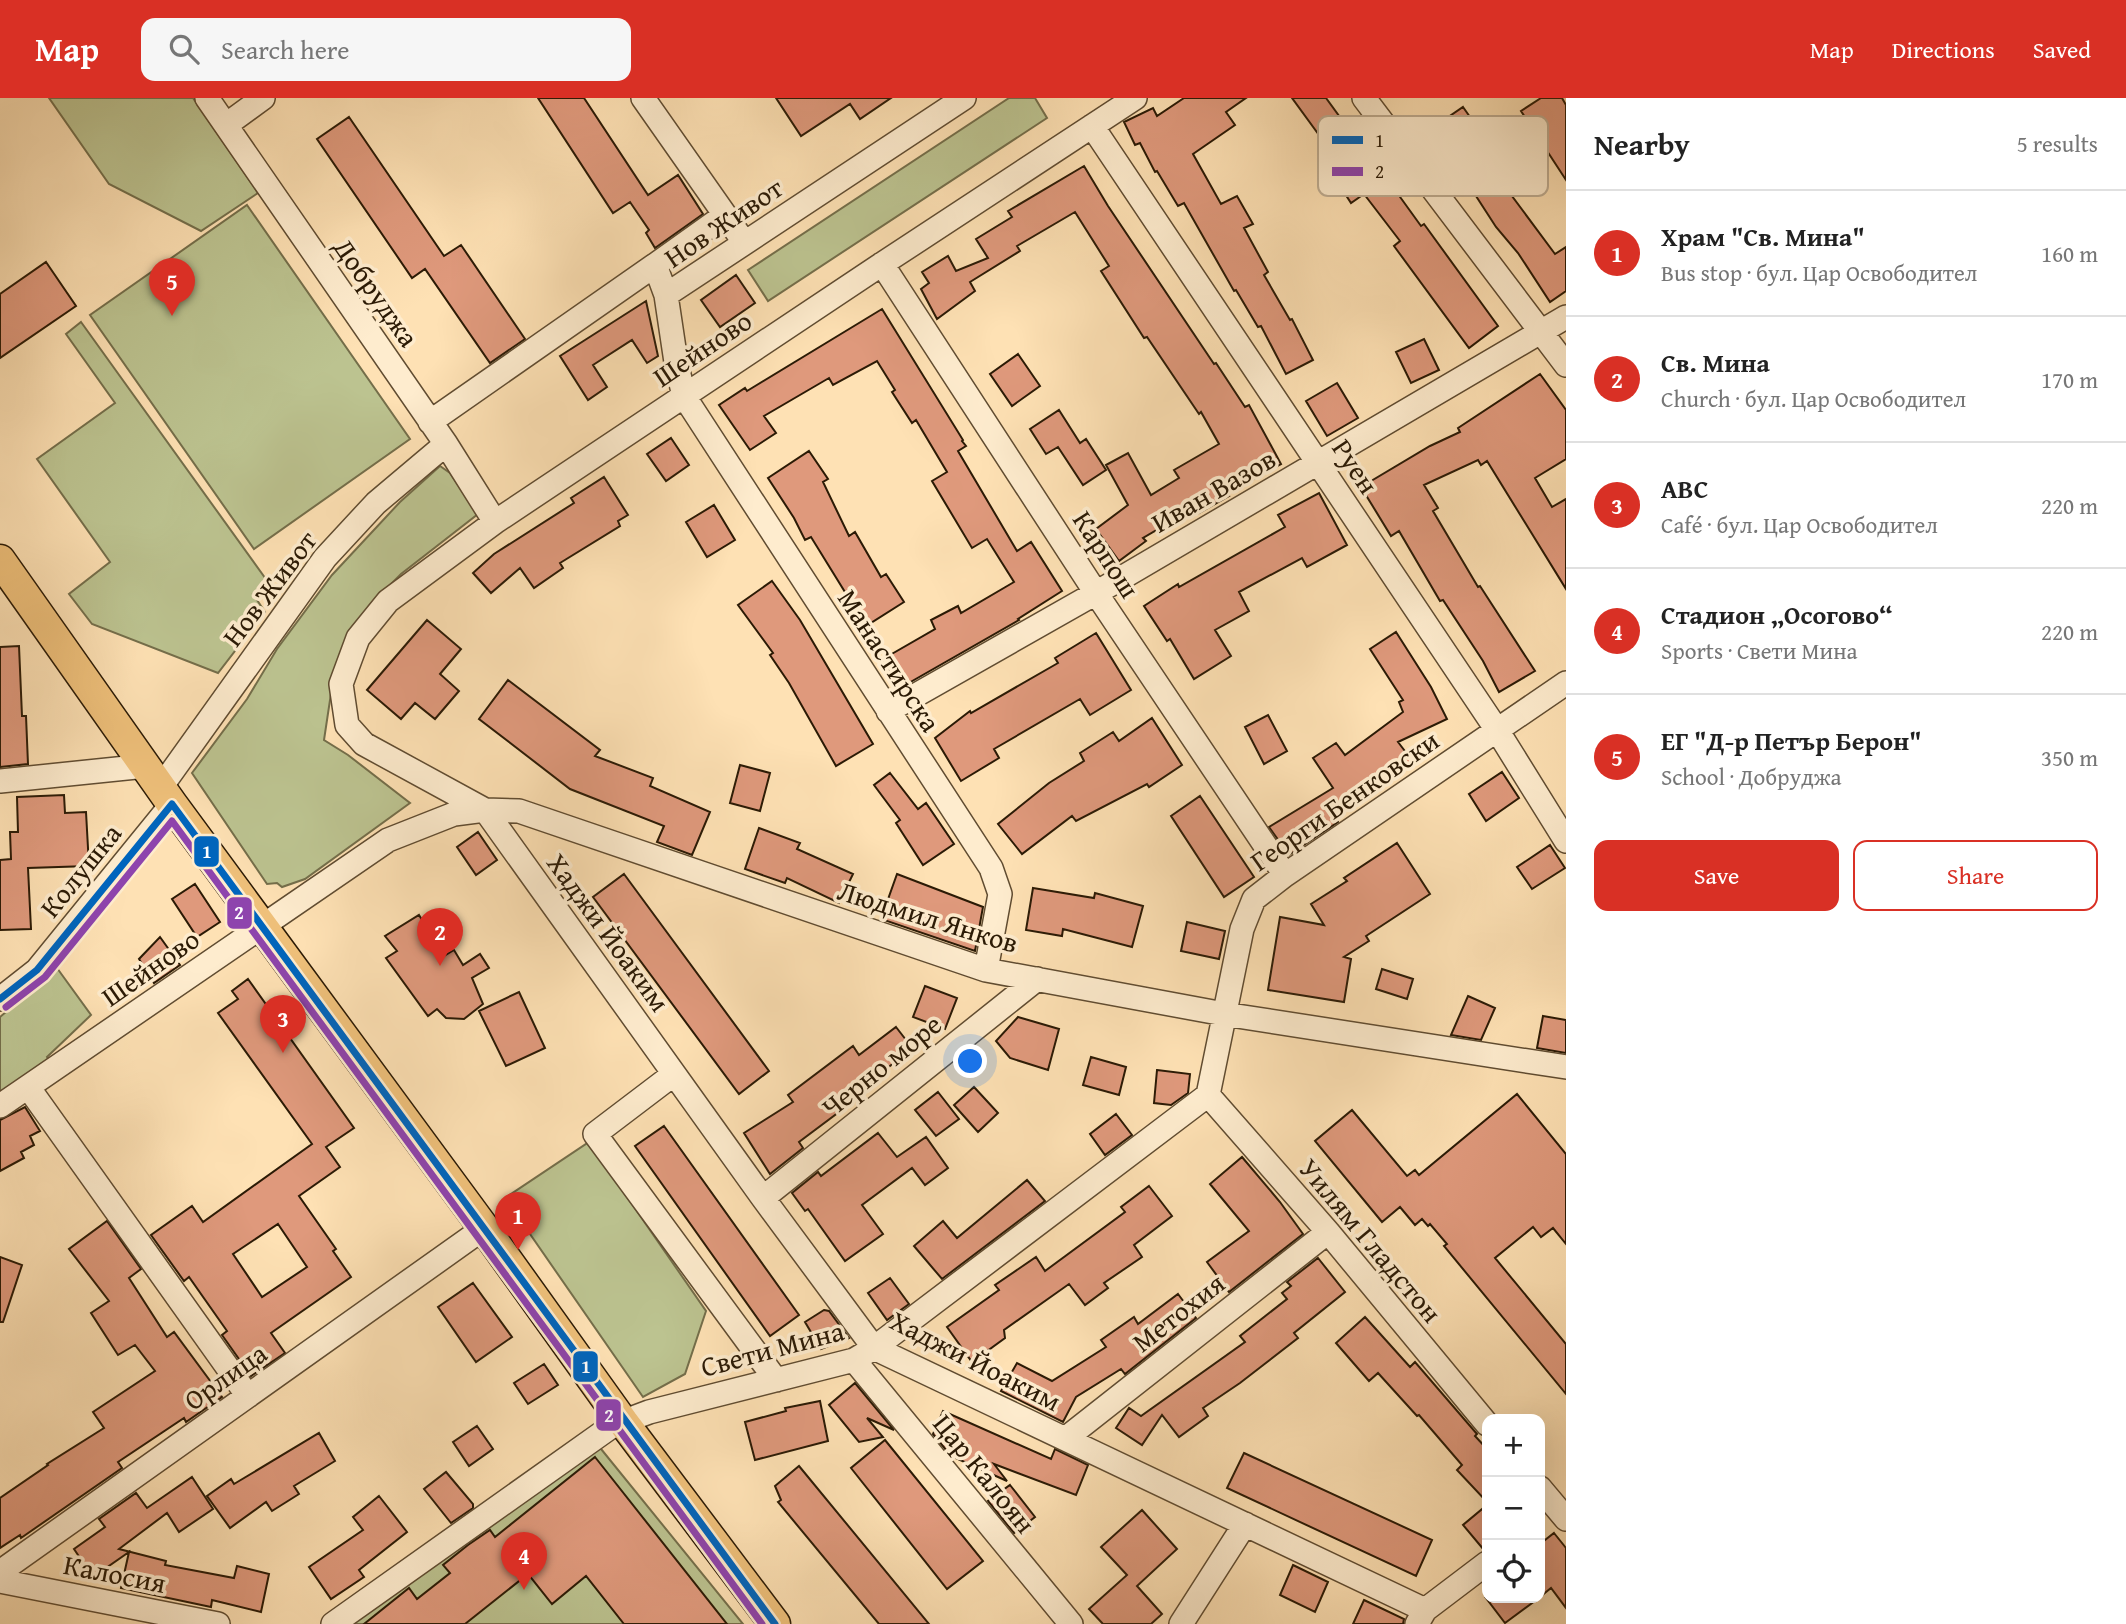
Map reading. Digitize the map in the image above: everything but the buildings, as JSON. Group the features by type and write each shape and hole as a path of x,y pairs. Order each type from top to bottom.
{"main road":[{"path":"3,567 159,786 484,1228 617,1424 775,1624"}],"street":[{"name":"Добруджа","path":"207,98 446,444 495,522"},
{"path":"226,125 263,98"},
{"path":"643,98 744,243"},
{"name":"Нов Живот","path":"430,422 655,265 666,295 964,98"},
{"name":"Шейново","path":"341,684 358,638 388,601 495,522 1135,98"},
{"path":"1364,98 1378,116"},
{"name":"Руен","path":"1092,126 1497,730 1566,841"},
{"path":"1439,196 1566,365"},
{"path":"655,265 725,215"},
{"name":"Карпош","path":"882,264 1284,875"},
{"name":"Манастирска","path":"666,295 684,396 991,868 1000,894 986,970"},
{"name":"Иван Вазов","path":"888,711 1096,593 1566,317"},
{"name":"Нов Живот","path":"159,786 325,558 376,503 446,444"},
{"name":"Георги Бенковски","path":"1224,1014 1242,929 1254,900 1284,875 1566,683"},
{"name":"Людмил Янков","path":"341,684 347,725 363,744 485,810 519,811 986,970 1224,1014 1566,1067"},
{"path":"0,780 159,786"},
{"name":"Колушка","path":"0,999 37,970 159,786"},
{"name":"Шейново","path":"0,1106 388,840 454,814 485,810"},
{"name":"Хаджи Йоаким","path":"485,810 874,1348 1245,1524 1424,1619 1482,1567"},
{"name":"Черно море","path":"763,1198 1037,979"},
{"path":"1208,1096 1224,1014"},
{"path":"674,1074 595,1134 776,1380"},
{"path":"28,1087 248,1396"},
{"name":"Уилям Гладстон","path":"1208,1096 1328,1232 1482,1418"},
{"name":"Свети Мина","path":"333,1624 617,1424 649,1412 854,1360 874,1348 1208,1096"},
{"name":"Орлица","path":"0,1572 484,1228"},
{"name":"Метохия","path":"1065,1438 1328,1232"},
{"name":"Цар Калоян","path":"854,1360 1071,1624"},
{"path":"1545,1498 1555,1517"},
{"path":"1181,1624 1245,1524"},
{"name":"Калосия","path":"0,1581 218,1624"}],"green space":[{"path":"49,98 193,98 258,193 201,231 109,184"},
{"path":"1009,98 1035,98 1047,118 768,301 748,270"},
{"path":"247,205 410,439 254,549 90,315"},
{"path":"81,322 268,582 253,594 265,612 218,673 92,624 69,594 110,562 37,459 115,403 66,334"},
{"path":"440,466 450,473 478,514 401,574 382,593 333,680 324,740 410,803 305,879 282,887 277,883 267,884 192,773 247,699 277,649 332,575 400,502"},
{"path":"57,968 91,1015 47,1057 52,1066 0,1097 0,1017"},
{"path":"589,1142 706,1311 685,1374 643,1397 505,1198"},
{"path":"597,1444 743,1624 345,1624"}],"transit line":[{"name":"1","path":"0,999 37,970 172,804 775,1624"},
{"name":"2","path":"6,1007 45,977 172,821 762,1624"}],"place":[{"name":"ЕГ \"Д-р Петър Берон\"","path":"172,316"},
{"name":"Св. Мина","path":"440,966"},
{"name":"ABC","path":"283,1053"},
{"name":"Храм \"Св. Мина\"","path":"518,1250"},
{"name":"Стадион „Осогово“","path":"524,1590"}]}
